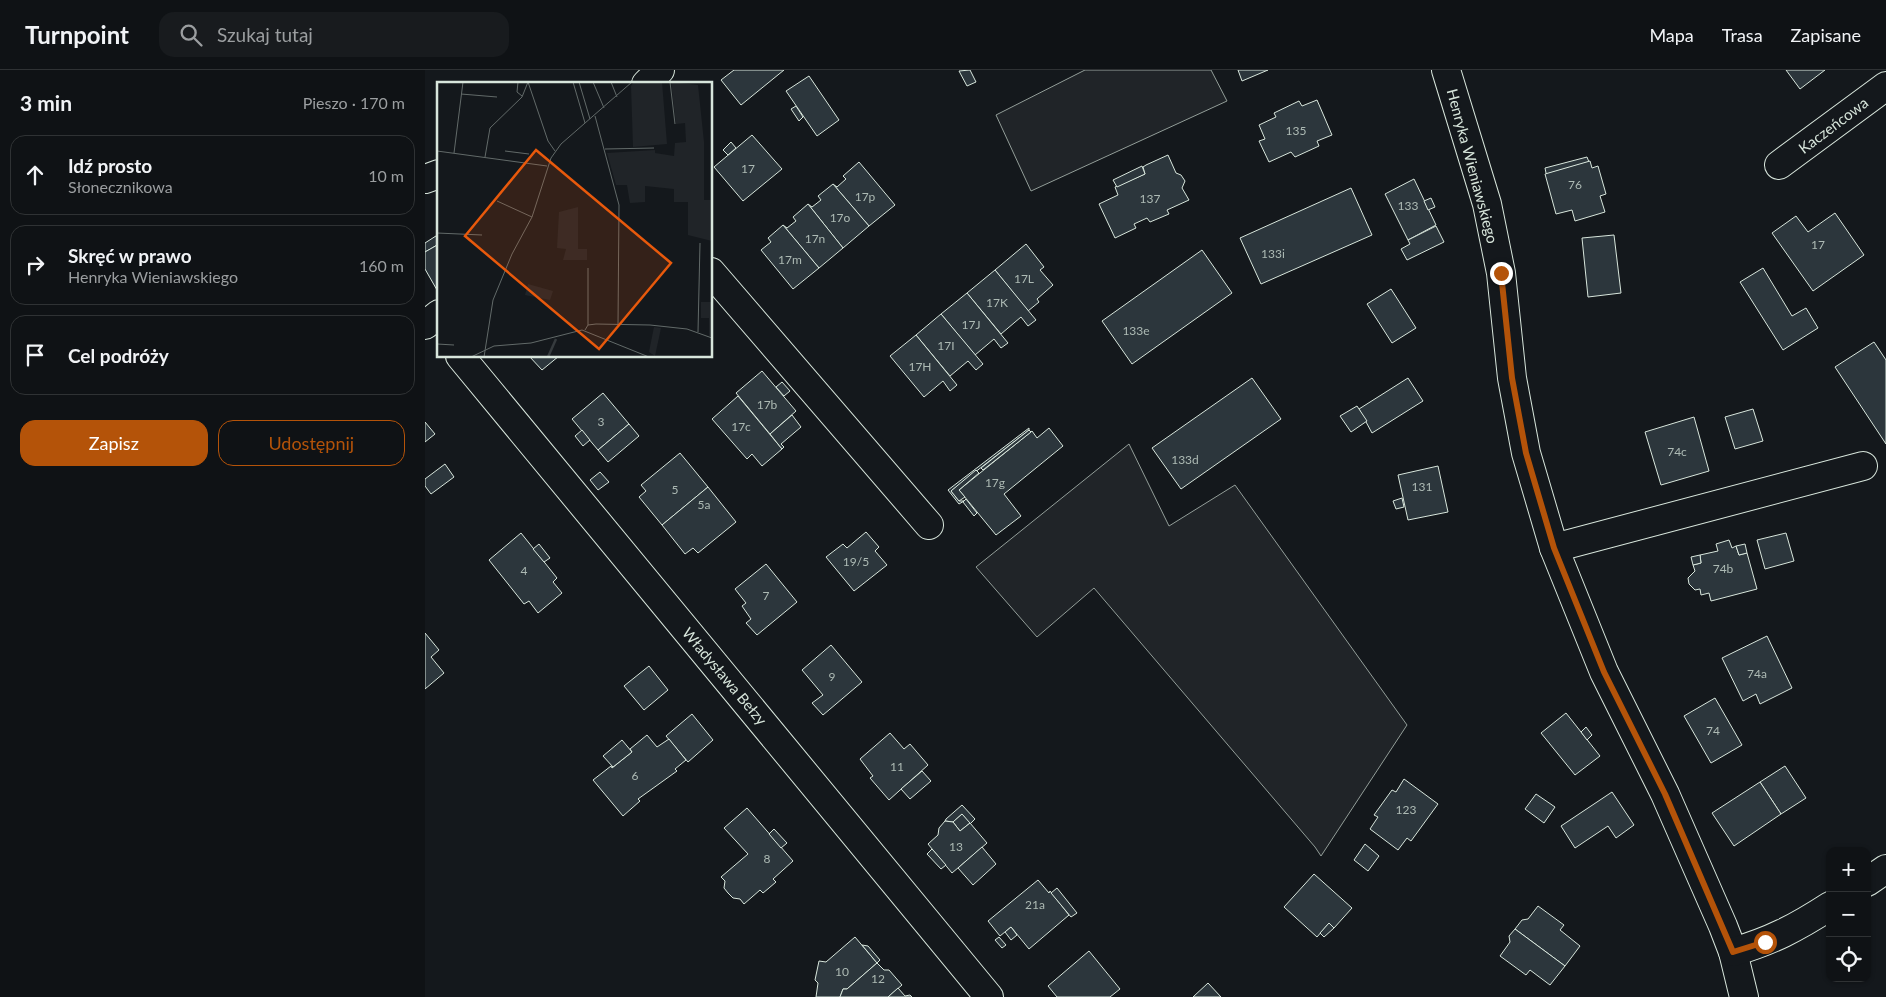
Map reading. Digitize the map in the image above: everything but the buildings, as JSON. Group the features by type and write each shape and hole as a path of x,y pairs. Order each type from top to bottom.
{"street":[{"path":"648,82 659,70"},
{"name":"Henryka Wieniawskiego","path":"1446,70 1487,204 1501,273 1512,378 1526,453 1554,548 1604,672 1665,794 1733,952 1744,997"},
{"name":"Kaczeńcowa","path":"1779,165 1886,86"},
{"path":"425,179 437,175"},
{"path":"713,274 929,524"},
{"name":"Władysława Bełzy","path":"462,358 989,997"},
{"path":"1554,548 1863,466"},
{"path":"1871,879 1886,870"},
{"path":"1733,952 1765,942 1795,929 1826,909"}],"shaded area":[{"path":"1085,70 1211,70 1227,101 1031,191 996,115"},
{"path":"1129,444 1169,526 1235,485 1407,725 1321,856 1094,588 1037,637 976,567"}],"route":[{"path":"1501,273 1512,378 1526,453 1554,548 1604,672 1665,794 1733,952 1765,942"}]}
